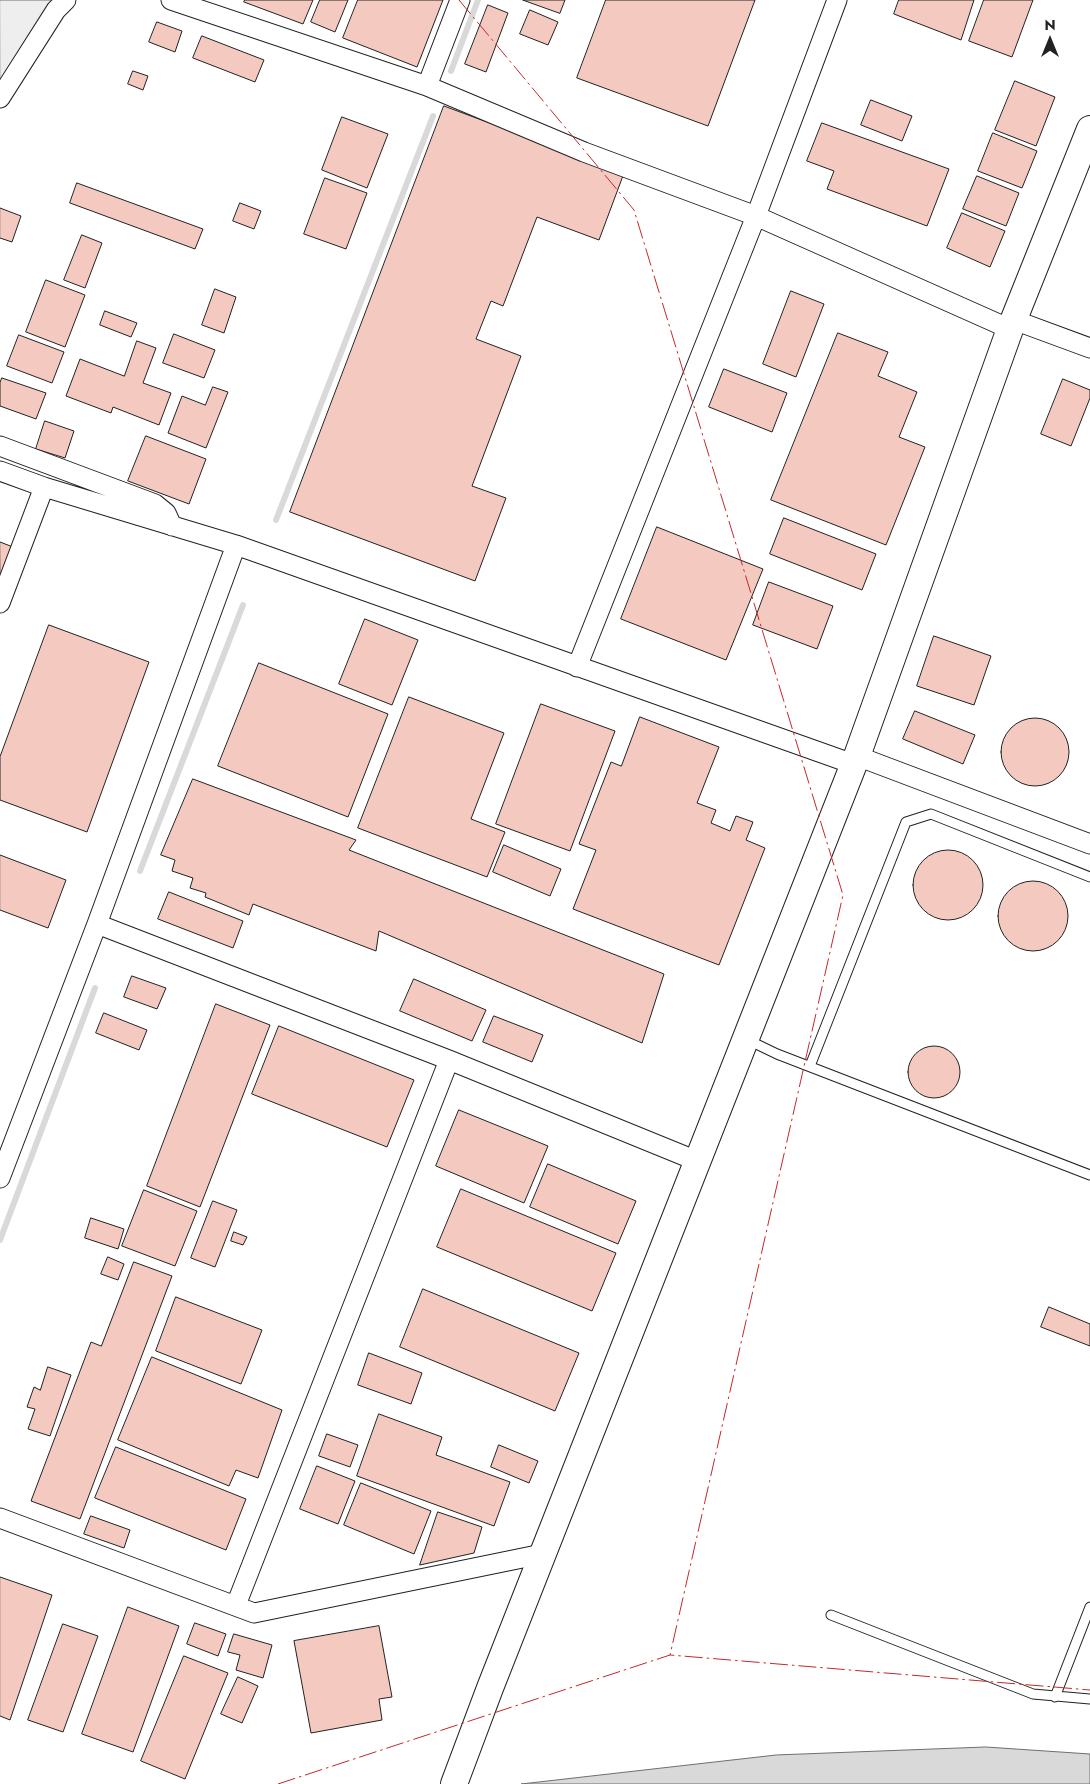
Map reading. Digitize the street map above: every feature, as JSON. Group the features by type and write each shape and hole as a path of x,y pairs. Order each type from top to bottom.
{"street":[{"path":"0,98 56,10 66,0"},
{"path":"171,0 427,86 584,152 756,216 1012,324 1090,348"},
{"path":"427,86 460,0"},
{"path":"577,667 756,216 837,0"},
{"path":"454,1784 542,1554 855,760 1012,324 1090,129"},
{"path":"0,446 155,504 166,513 172,526"},
{"path":"0,471 44,487 236,545 577,667 855,760 1090,844"},
{"path":"0,603 44,487"},
{"path":"0,1178 97,924 236,545"},
{"path":"97,924 449,1060 697,1161"},
{"path":"236,1605 449,1060"},
{"path":"0,1518 254,1612 542,1554"}],"lane":[{"path":"810,1066 906,822 931,814 1090,877"},
{"path":"745,1039 1090,1175"},
{"path":"1055,1697 1090,1607"},
{"path":"831,1615 1033,1694 1090,1699"}],"shaded area":[{"path":"0,0 58,0 0,81"},
{"path":"986,1747 1090,1754 1090,1784 521,1784 776,1755"}],"building":[{"path":"245,0 313,0 303,24 244,2"},
{"path":"320,0 348,0 335,32 311,22"},
{"path":"358,0 443,0 417,67 343,38"},
{"path":"523,0 565,0 560,13"},
{"path":"606,0 755,0 708,126 577,78"},
{"path":"899,0 974,0 961,40 894,14"},
{"path":"984,0 1033,0 1012,57 969,41"},
{"path":"488,5 508,13 486,72 465,64"},
{"path":"530,10 558,22 548,45 520,34"},
{"path":"157,22 182,31 175,52 149,42"},
{"path":"202,36 264,60 255,82 193,58"},
{"path":"133,71 148,76 143,90 128,84"},
{"path":"1015,81 1055,97 1036,146 995,130"},
{"path":"871,100 912,116 902,141 861,125"},
{"path":"444,106 624,173 599,240 537,217 503,306 491,301 476,339 521,356 472,486 506,498 475,581 290,512"},
{"path":"342,117 388,134 367,188 322,170"},
{"path":"822,123 949,169 927,226 827,189 834,171 807,161"},
{"path":"993,133 1037,151 1022,188 978,171"},
{"path":"977,176 1019,193 1006,226 963,209"},
{"path":"325,178 367,193 346,249 304,234"},
{"path":"77,183 203,229 195,249 70,203"},
{"path":"240,203 261,211 254,229 233,221"},
{"path":"0,208 21,216 12,242 0,238"},
{"path":"962,213 1005,231 990,267 947,248"},
{"path":"82,235 102,243 85,288 64,280"},
{"path":"46,280 85,295 65,347 26,332"},
{"path":"215,289 236,297 224,333 202,325"},
{"path":"791,291 824,304 796,377 763,364"},
{"path":"105,311 137,323 131,337 100,325"},
{"path":"838,333 888,352 878,376 917,392 899,437 925,447 886,545 771,500"},
{"path":"174,334 215,350 204,378 163,363"},
{"path":"19,335 64,352 52,383 7,366"},
{"path":"137,341 156,348 143,383 171,393 159,425 113,407 111,413 66,396 80,359 124,376"},
{"path":"724,369 787,393 772,432 709,407"},
{"path":"2,378 46,393 36,419 0,406 0,383"},
{"path":"1063,379 1090,390 1090,398 1071,446 1041,434"},
{"path":"213,387 228,392 206,448 168,433 182,396 205,405"},
{"path":"45,421 74,431 65,458 36,449"},
{"path":"146,436 206,459 189,504 128,481"},
{"path":"784,518 876,554 862,590 770,554"},
{"path":"657,527 763,569 726,660 621,619"},
{"path":"0,542 13,547 0,582"},
{"path":"769,582 833,606 817,649 753,625"},
{"path":"365,619 418,640 392,705 339,684"},
{"path":"49,625 149,662 87,832 0,800 0,757"},
{"path":"934,636 991,656 974,705 917,686"},
{"path":"259,663 388,714 348,817 218,766"},
{"path":"409,697 504,733 471,819 505,832 487,877 358,828"},
{"path":"541,704 615,731 570,851 496,824"},
{"path":"915,711 975,735 963,764 903,739"},
{"path":"640,717 719,747 697,803 716,810 711,823 730,831 736,816 753,822 746,840 765,848 719,965 573,909 596,850 579,844 611,762 621,766"},
{"path":"1028,718 1042,718 1054,723 1064,733 1069,745 1069,759 1064,771 1054,781 1042,786 1028,786 1016,781 1006,771 1001,759 1001,745 1006,733 1016,723"},
{"path":"193,779 356,840 349,850 664,974 642,1043 379,931 376,951 253,904 249,915 205,897 206,893 190,888 193,878 172,871 175,860 161,855"},
{"path":"504,845 561,869 550,896 493,872"},
{"path":"941,850 955,850 968,856 977,865 983,878 981,898 973,910 955,920 941,920 928,914 919,905 913,892 913,878 919,865 928,856"},
{"path":"0,855 66,880 48,928 0,910"},
{"path":"1033,881 1046,884 1058,891 1065,903 1068,916 1065,929 1058,941 1046,948 1033,951 1020,948 1008,941 1001,929 998,916 1001,903 1008,891 1020,884"},
{"path":"169,892 243,921 233,948 158,919"},
{"path":"132,976 166,988 157,1009 124,997"},
{"path":"414,979 486,1010 472,1041 400,1011"},
{"path":"216,1004 270,1025 200,1207 147,1186"},
{"path":"104,1013 147,1030 139,1050 96,1033"},
{"path":"494,1016 543,1035 532,1062 483,1042"},
{"path":"279,1026 414,1080 387,1147 252,1094"},
{"path":"934,1046 944,1048 952,1054 958,1062 960,1072 958,1082 952,1090 944,1096 934,1098 924,1096 916,1090 910,1082 908,1072 910,1062 916,1054 924,1048"},
{"path":"459,1110 548,1146 524,1203 436,1166"},
{"path":"548,1164 636,1201 618,1244 530,1207"},
{"path":"461,1189 616,1253 592,1311 437,1247"},
{"path":"144,1190 197,1211 175,1266 122,1246"},
{"path":"213,1201 237,1210 215,1267 191,1258"},
{"path":"91,1218 124,1229 118,1249 85,1238"},
{"path":"234,1232 247,1237 243,1245 231,1241"},
{"path":"108,1257 124,1264 118,1280 101,1274"},
{"path":"134,1262 172,1276 80,1519 31,1501 91,1342 101,1346"},
{"path":"423,1289 579,1353 555,1411 400,1347"},
{"path":"176,1297 262,1330 241,1384 156,1351"},
{"path":"1049,1307 1090,1324 1090,1346 1041,1327"},
{"path":"369,1353 422,1373 411,1404 358,1385"},
{"path":"152,1357 282,1410 258,1478 236,1470 229,1486 118,1440"},
{"path":"48,1367 71,1375 50,1436 28,1429 35,1409 27,1407 34,1387 40,1390"},
{"path":"379,1414 442,1437 436,1455 510,1482 494,1526 357,1476"},
{"path":"327,1434 358,1445 350,1467 319,1456"},
{"path":"499,1445 538,1461 529,1483 491,1467"},
{"path":"116,1447 246,1499 226,1550 95,1498"},
{"path":"317,1466 355,1481 338,1524 300,1509"},
{"path":"361,1483 431,1511 414,1554 344,1525"},
{"path":"438,1512 482,1527 474,1553 420,1565"},
{"path":"91,1516 130,1530 124,1548 84,1534"},
{"path":"0,1577 52,1595 10,1720 0,1716"},
{"path":"128,1607 179,1626 133,1752 82,1734"},
{"path":"195,1623 226,1634 218,1656 187,1644"},
{"path":"63,1624 98,1636 63,1732 28,1720"},
{"path":"379,1626 392,1697 379,1699 382,1720 311,1733 294,1641"},
{"path":"234,1634 272,1645 263,1678 236,1670 240,1655 228,1652"},
{"path":"184,1656 228,1673 185,1779 141,1761"},
{"path":"238,1677 258,1686 242,1723 221,1714"}],"waterway":[{"path":"451,71 478,0"},
{"path":"276,520 433,116"},
{"path":"140,871 243,605"},
{"path":"0,1240 95,988"}],"power":[{"path":"459,0 634,210 843,895 670,1655"},
{"path":"278,1784 670,1655 1090,1690"}]}
